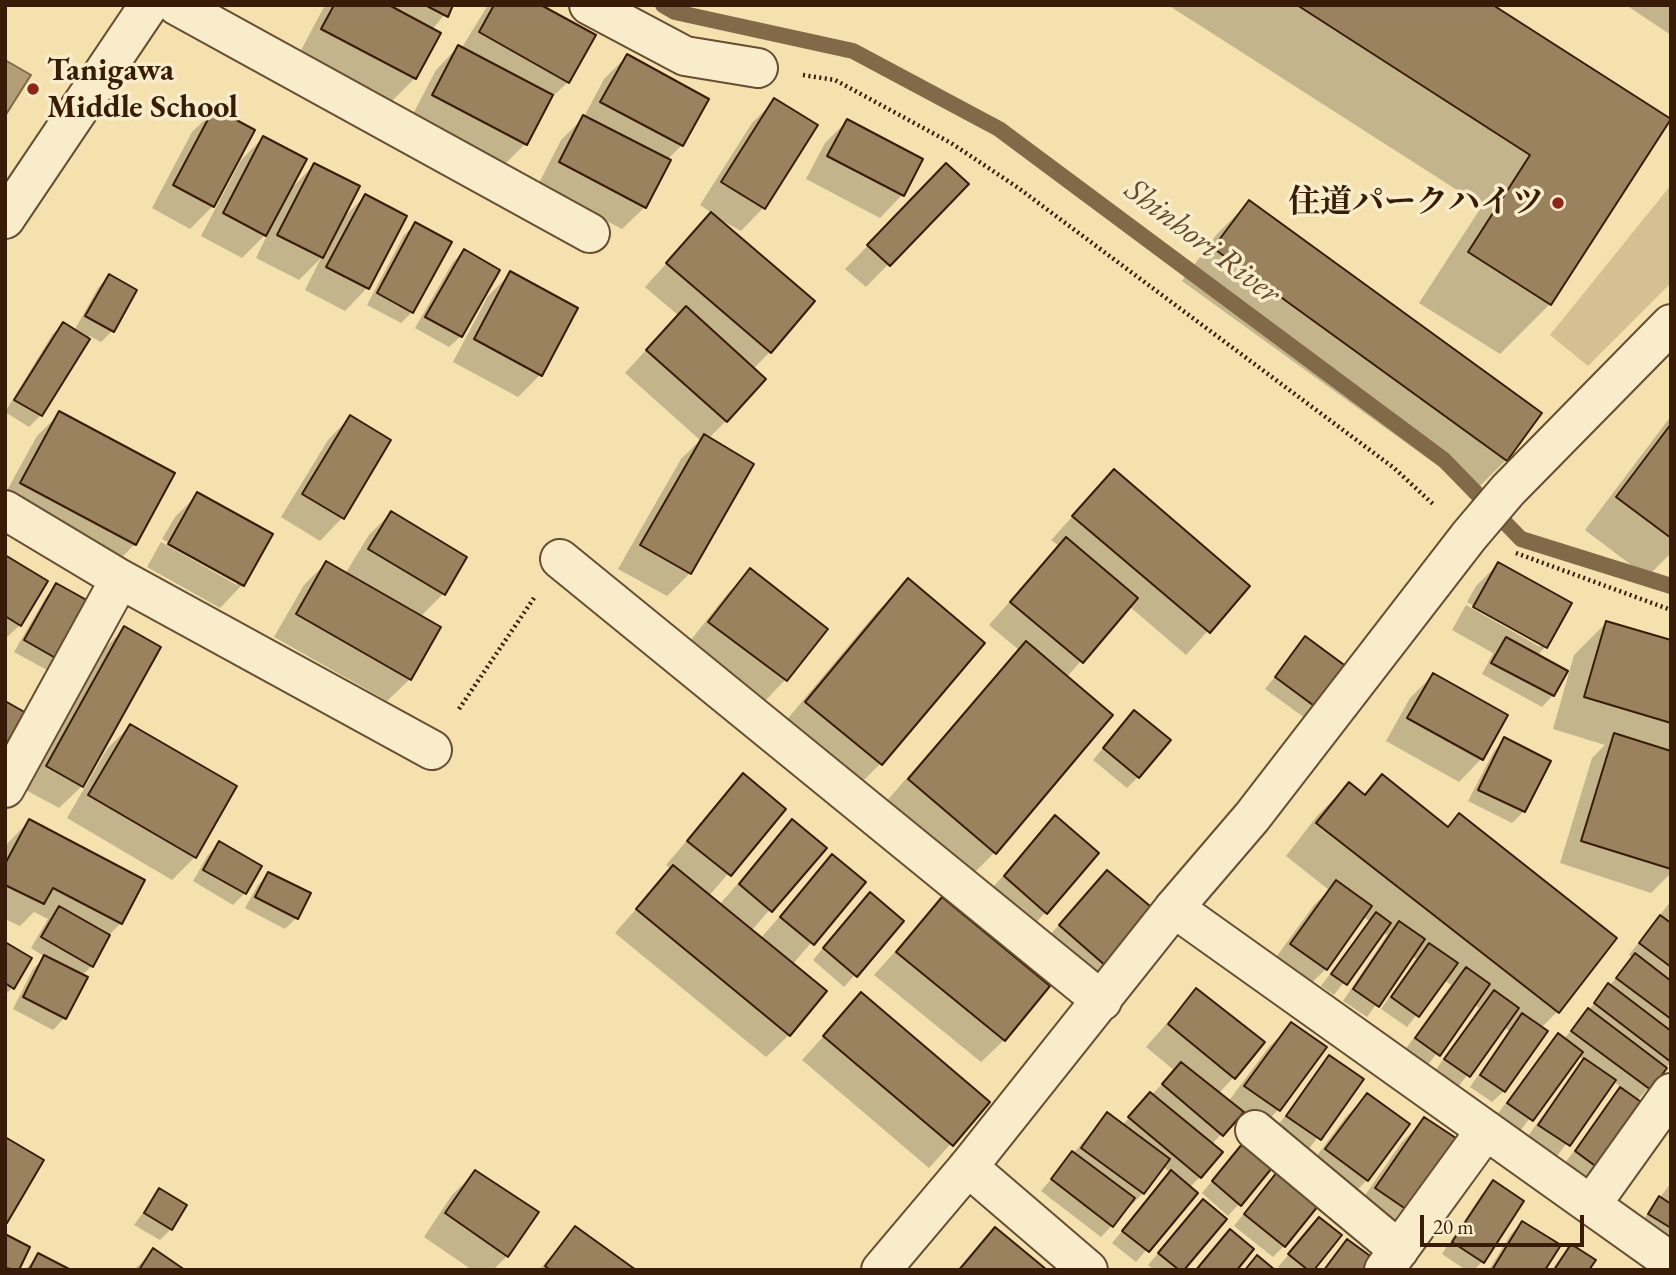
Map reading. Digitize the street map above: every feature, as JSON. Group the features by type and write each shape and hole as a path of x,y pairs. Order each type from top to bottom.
{"street":[{"path":"5,219 149,5"},
{"path":"176,5 590,233"},
{"path":"589,5 685,56 758,68"},
{"path":"881,1270 968,1167 1174,908 1252,817 1469,536 1508,490 1671,324"},
{"path":"5,510 120,579 432,750"},
{"path":"560,559 1101,1001"},
{"path":"5,788 120,579"},
{"path":"1174,908 1671,1262"},
{"path":"1591,1205 1671,1093"},
{"path":"1255,1130 1391,1260 1486,1130"},
{"path":"968,1167 1088,1270"}],"path":[{"path":"758,68 835,80 951,143 1017,187 1394,468 1469,536 1671,610"},
{"path":"432,750 560,559"}],"shaded area":[{"path":"5,60 31,75 5,116"},
{"path":"1671,185 1671,283 1588,366 1550,335"}],"building":[{"path":"334,5 389,5 441,33 416,79 321,29"},
{"path":"425,5 453,5 448,17"},
{"path":"494,5 541,5 596,35 569,83 479,32"},
{"name":"住道パークハイツ","path":"1297,5 1493,5 1671,119 1551,305 1468,252 1530,155"},
{"path":"458,45 553,95 527,145 432,95"},
{"path":"627,54 709,99 683,146 600,102"},
{"path":"774,98 818,125 765,209 721,182"},
{"path":"214,108 255,130 214,207 173,185"},
{"path":"583,115 671,160 646,208 559,162"},
{"path":"847,119 923,159 904,196 827,156"},
{"path":"263,136 307,159 266,236 223,213"},
{"path":"314,163 360,186 323,258 277,235"},
{"path":"946,163 969,184 890,266 867,245"},
{"path":"365,194 407,216 369,289 326,267"},
{"path":"1249,200 1542,413 1507,461 1213,248"},
{"path":"711,212 815,301 771,353 666,263"},
{"path":"415,222 452,242 413,313 377,293"},
{"path":"464,249 500,270 462,337 425,317"},
{"path":"510,271 578,308 542,376 474,339"},
{"path":"109,274 137,290 114,332 85,316"},
{"path":"686,306 766,379 727,422 646,350"},
{"path":"63,322 90,339 42,416 14,400"},
{"path":"59,411 175,473 136,545 20,483"},
{"path":"350,415 391,440 344,519 302,494"},
{"path":"1671,424 1671,538 1616,497"},
{"path":"704,434 754,464 691,574 640,545"},
{"path":"1114,469 1250,586 1210,633 1072,516"},
{"path":"197,492 273,534 244,586 168,544"},
{"path":"391,511 467,557 445,595 368,549"},
{"path":"1066,537 1138,598 1083,663 1010,602"},
{"path":"5,555 48,581 21,626 5,616"},
{"path":"326,561 441,627 411,680 296,614"},
{"path":"1498,562 1572,603 1547,648 1473,607"},
{"path":"750,568 828,629 787,681 708,622"},
{"path":"908,578 985,643 882,765 805,702"},
{"path":"56,583 92,603 59,660 24,640"},
{"path":"1606,621 1671,640 1671,723 1584,697"},
{"path":"124,626 161,647 83,787 46,766"},
{"path":"1305,636 1351,670 1321,711 1275,677"},
{"path":"1506,637 1568,671 1554,696 1491,663"},
{"path":"1026,641 1113,715 996,854 908,779"},
{"path":"1433,673 1508,715 1483,760 1407,718"},
{"path":"5,701 28,714 5,752"},
{"path":"1134,710 1171,740 1139,778 1103,748"},
{"path":"130,724 237,786 196,858 88,795"},
{"path":"1614,733 1671,751 1671,869 1581,841"},
{"path":"1504,737 1551,761 1525,812 1478,790"},
{"path":"743,773 786,809 731,876 687,841"},
{"path":"1382,774 1448,827 1459,813 1617,938 1559,1013 1316,823 1349,782 1365,795"},
{"path":"1055,815 1099,853 1047,914 1004,876"},
{"path":"29,819 145,880 122,924 53,888 44,904 5,885 5,864"},
{"path":"792,819 827,848 772,912 739,884"},
{"path":"219,841 262,866 246,894 203,870"},
{"path":"832,854 866,882 814,945 780,917"},
{"path":"673,865 827,991 790,1036 636,909"},
{"path":"1107,870 1156,911 1107,967 1059,925"},
{"path":"268,872 311,893 298,919 255,897"},
{"path":"1336,880 1372,906 1327,970 1290,944"},
{"path":"870,892 904,921 857,977 823,948"},
{"path":"942,897 1050,986 1005,1041 896,952"},
{"path":"59,906 110,935 93,967 41,937"},
{"path":"1376,912 1391,923 1347,985 1331,974"},
{"path":"1660,915 1671,923 1671,967 1639,943"},
{"path":"1399,921 1425,939 1379,1007 1353,989"},
{"path":"5,942 32,958 14,989 5,983"},
{"path":"1429,943 1458,963 1419,1017 1391,997"},
{"path":"1635,953 1671,981 1671,1019 1616,978"},
{"path":"44,955 88,977 66,1019 23,997"},
{"path":"1466,967 1490,984 1440,1056 1415,1038"},
{"path":"1608,983 1671,1031 1671,1062 1594,1003"},
{"path":"1196,988 1265,1042 1235,1079 1168,1024"},
{"path":"1494,990 1519,1008 1470,1077 1444,1059"},
{"path":"861,992 990,1102 953,1146 823,1036"},
{"path":"1588,1008 1667,1068 1651,1090 1571,1031"},
{"path":"1522,1013 1548,1031 1505,1092 1480,1075"},
{"path":"1291,1022 1327,1047 1280,1111 1244,1086"},
{"path":"1558,1033 1583,1052 1533,1121 1507,1103"},
{"path":"1329,1055 1364,1079 1321,1140 1286,1116"},
{"path":"1584,1058 1616,1080 1570,1146 1538,1125"},
{"path":"1181,1062 1244,1112 1223,1136 1162,1084"},
{"path":"1620,1087 1644,1104 1598,1168 1575,1151"},
{"path":"1150,1092 1223,1152 1201,1178 1128,1117"},
{"path":"1367,1093 1410,1124 1368,1181 1325,1149"},
{"path":"1107,1112 1170,1159 1144,1194 1081,1148"},
{"path":"1424,1117 1462,1142 1413,1214 1375,1188"},
{"path":"5,1137 44,1160 7,1223 5,1222"},
{"path":"1247,1138 1276,1163 1241,1206 1212,1181"},
{"path":"1072,1151 1135,1198 1113,1227 1051,1179"},
{"path":"475,1170 539,1212 508,1257 445,1213"},
{"path":"1171,1170 1198,1193 1149,1252 1122,1231"},
{"path":"1277,1172 1318,1206 1285,1247 1244,1214"},
{"path":"1493,1180 1524,1201 1484,1263 1452,1242"},
{"path":"159,1188 187,1205 172,1230 144,1213"},
{"path":"1659,1196 1671,1204 1671,1228 1648,1214"},
{"path":"1203,1199 1227,1219 1184,1270 1179,1270 1158,1253"},
{"path":"1319,1217 1342,1235 1314,1270 1308,1270 1288,1254"},
{"path":"1522,1221 1561,1245 1545,1270 1492,1270"},
{"path":"575,1226 636,1270 550,1270 545,1266"},
{"path":"995,1227 1047,1270 959,1270"},
{"path":"1230,1229 1254,1249 1237,1270 1196,1270"},
{"path":"5,1234 30,1247 19,1270 5,1268"},
{"path":"1347,1239 1377,1261 1371,1270 1324,1270"},
{"path":"1571,1244 1596,1260 1589,1270 1554,1270"},
{"path":"153,1248 185,1270 139,1270"},
{"path":"38,1253 71,1270 29,1270"},
{"path":"1257,1255 1275,1270 1245,1270"}],"waterway":[{"name":"Shinhori River","path":"663,5 675,12 853,51 999,129 1444,460 1521,539 1671,586"}],"place":[{"name":"Tanigawa Middle School","path":"33,89"},
{"name":"住道パークハイツ","path":"1558,203"}]}
